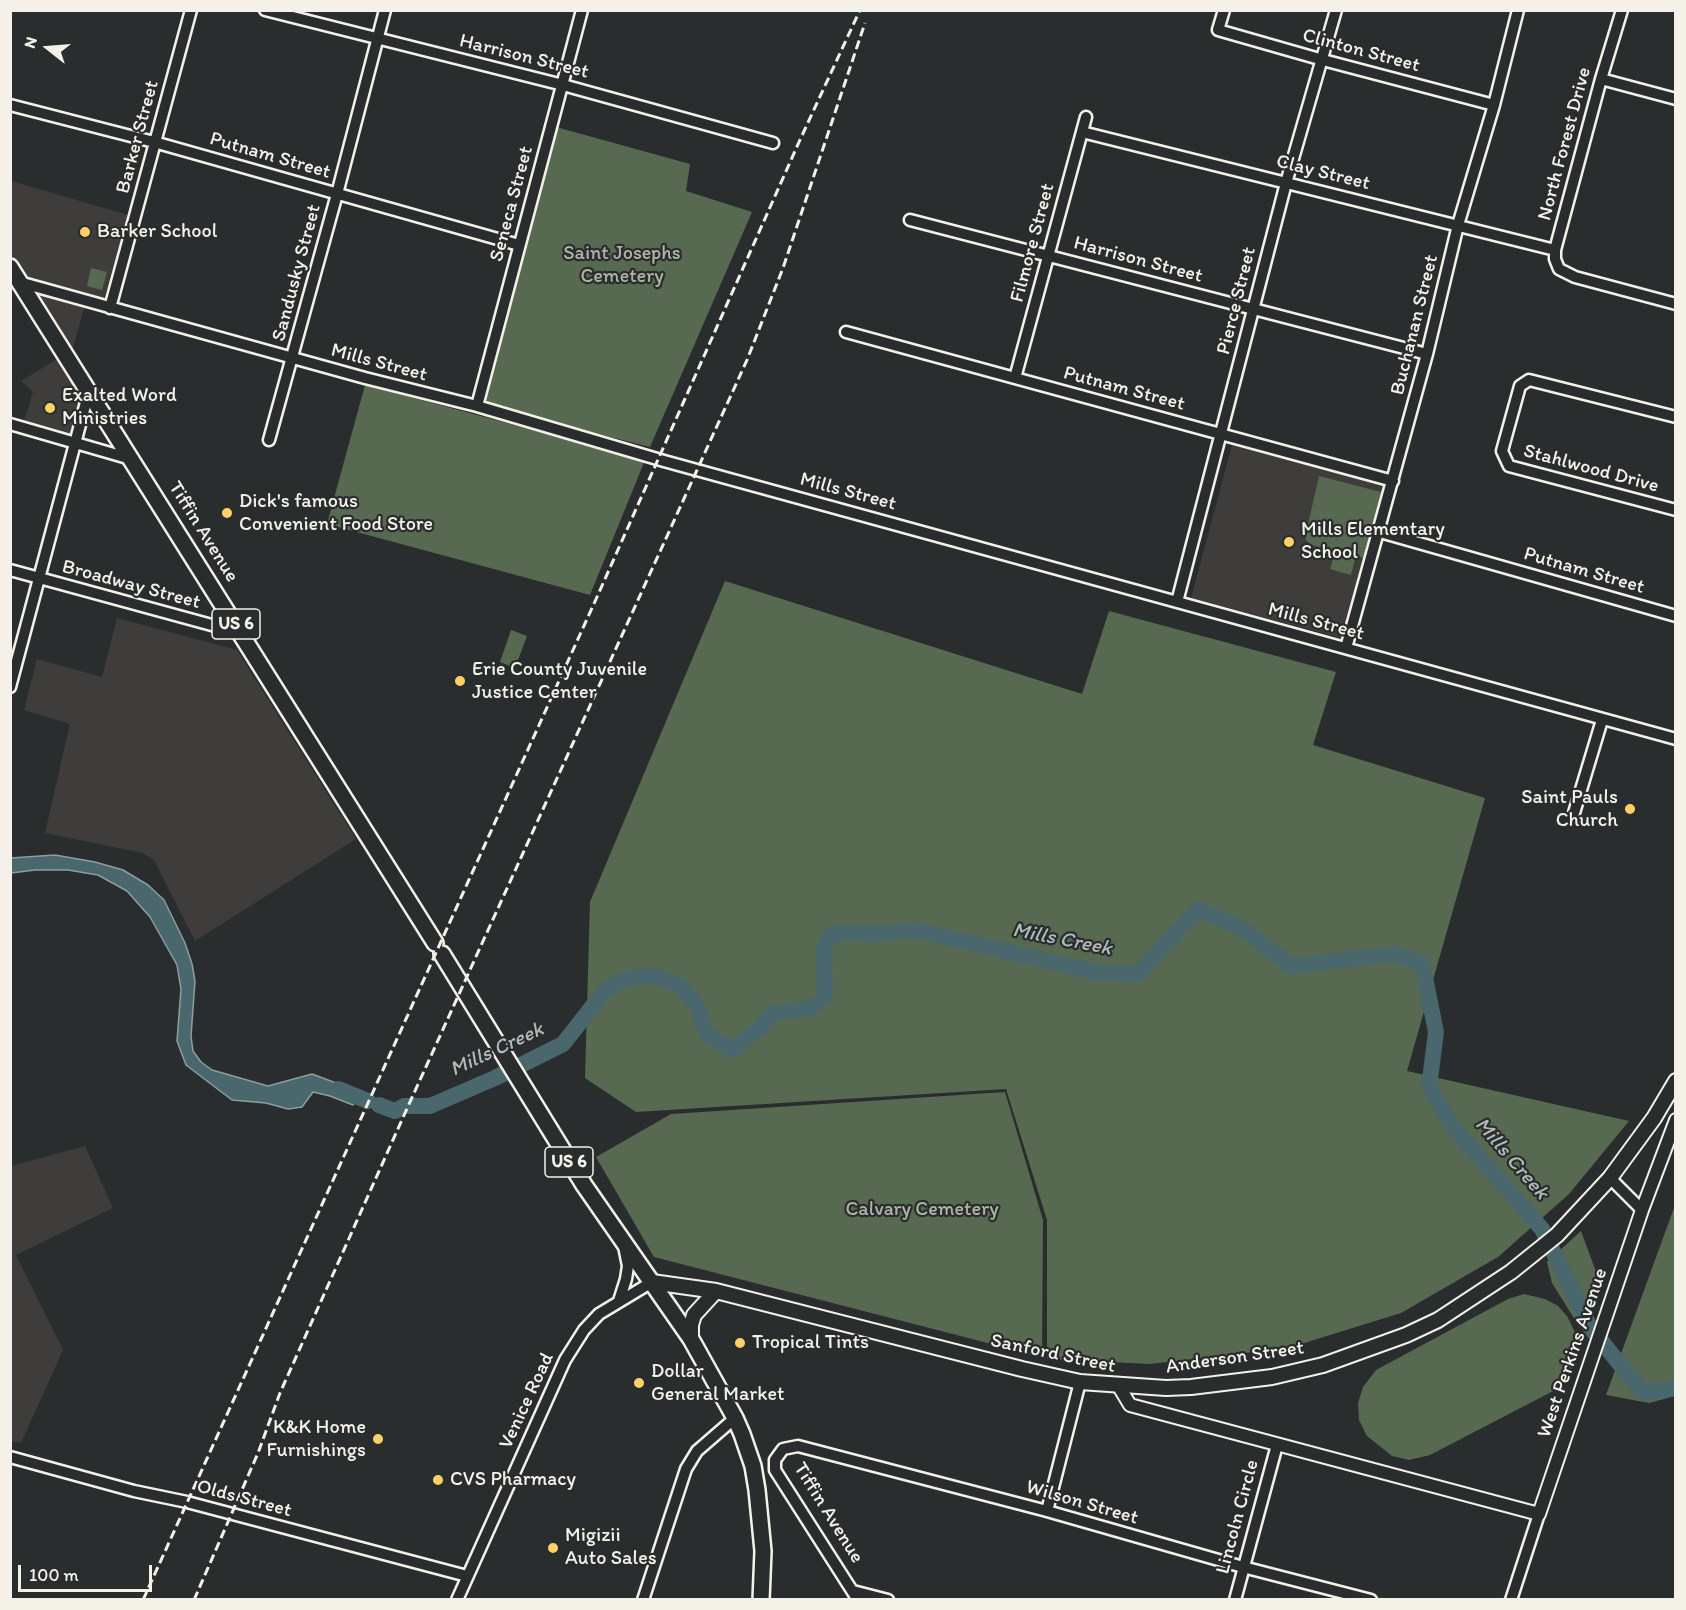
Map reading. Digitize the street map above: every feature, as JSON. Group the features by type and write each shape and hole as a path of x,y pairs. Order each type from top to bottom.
{"main road":[{"name":"Tiffin Avenue","path":"10,267 16,281 90,391 439,948 584,1185 652,1282"},
{"name":"Anderson Street","path":"1118,1386 1191,1387 1272,1377 1361,1353 1438,1320 1490,1287 1557,1235 1610,1178 1654,1118 1676,1081"},
{"name":"Sanford Street","path":"652,1282 716,1291 1022,1370 1080,1382 1118,1386"},
{"name":"US 6","path":"652,1282 691,1339 735,1418 751,1459 758,1490 763,1551 761,1599"},
{"path":"691,1339 691,1325 694,1316 716,1291"}],"street":[{"name":"Barker Street","path":"110,308 191,10"},
{"name":"Harrison Street","path":"265,10 563,85 773,143"},
{"name":"Sandusky Street","path":"269,440 338,194 385,10"},
{"name":"Seneca Street","path":"477,406 582,10"},
{"name":"Clinton Street","path":"1224,10 1218,30 1494,105"},
{"name":"Pierce Street","path":"1177,602 1222,434 1252,309 1336,10"},
{"name":"Buchanan Street","path":"1346,648 1380,532 1458,225 1494,105 1518,10"},
{"name":"North Forest Drive","path":"1622,10 1601,79 1555,250 1555,259 1559,269 1575,277 1676,304"},
{"path":"1601,79 1676,99"},
{"name":"Putnam Street","path":"10,105 154,142 519,245"},
{"name":"Filmore Street","path":"1015,378 1086,117"},
{"name":"Clay Street","path":"1082,132 1555,250"},
{"name":"Harrison Street","path":"910,219 1427,354"},
{"name":"Mills Street","path":"16,281 365,378 477,406 664,460 1676,739"},
{"name":"Putnam Street","path":"846,332 1393,481"},
{"name":"Stahlwood Drive","path":"1676,417 1529,380 1520,386 1502,451 1509,466 1676,510"},
{"path":"10,687 90,391"},
{"path":"10,424 132,459"},
{"name":"Putnam Street","path":"1380,532 1676,616"},
{"name":"Broadway Street","path":"10,570 242,633"},
{"path":"1574,813 1602,720"},
{"name":"West Perkins Avenue","path":"1511,1599 1641,1210 1676,1120"},
{"path":"1610,1178 1641,1210"},
{"path":"619,1301 628,1266 623,1239"},
{"name":"Venice Road","path":"457,1599 565,1360 584,1330 599,1314 652,1282"},
{"path":"1047,1511 1080,1382"},
{"name":"Sanford Street","path":"1118,1386 1130,1405 1539,1514"},
{"path":"642,1599 686,1469 697,1451 735,1418"},
{"name":"Lincoln Circle","path":"1235,1599 1277,1445"},
{"name":"Wilson Street","path":"783,1449 798,1446 1047,1511 1243,1567 1371,1599"},
{"name":"Tiffin Avenue","path":"783,1449 775,1460 775,1470 855,1595"},
{"name":"Olds Street","path":"10,1457 134,1491 187,1502 467,1575"},
{"path":"855,1595 888,1599"}],"shaded area":[{"path":"11,181 128,215 101,308 85,305 72,351 89,378 73,439 23,425 33,392 21,381 62,356 11,272"},
{"name":"Mills Elementary School","path":"1232,445 1386,486 1345,639 1191,598"},
{"path":"117,618 237,650 356,839 195,941 154,860 143,853 45,833 70,724 24,710 37,659 102,677"},
{"path":"85,1146 113,1208 16,1255 63,1350 21,1443 10,1441 11,1166"}],"green space":[{"name":"Saint Josephs Cemetery","path":"556,127 690,164 686,191 752,212 650,447 483,405"},
{"path":"91,268 107,272 102,290 87,286"},
{"path":"365,385 645,460 590,595 327,524"},
{"path":"1319,476 1381,492 1364,558 1321,548 1306,540"},
{"path":"1335,553 1355,559 1351,575 1330,569"},
{"path":"725,581 1082,694 1109,611 1336,672 1313,745 1485,798 1407,1071 1629,1121 1569,1194 1498,1257 1401,1313 1288,1348 1150,1364 1047,1359 1047,1220 1006,1089 636,1112 585,1078 590,902"},
{"path":"511,630 527,636 515,668 500,662"},
{"name":"Calvary Cemetery","path":"1005,1092 1043,1220 1042,1357 654,1257 596,1157 671,1114"},
{"path":"1675,1205 1675,1396 1649,1403 1606,1395"},
{"path":"1581,1231 1602,1288 1580,1328 1552,1283 1547,1262"},
{"path":"1524,1294 1545,1299 1558,1306 1567,1316 1575,1332 1577,1353 1570,1374 1559,1388 1430,1455 1409,1460 1392,1456 1367,1436 1359,1420 1358,1403 1363,1387 1376,1370 1508,1299"}],"water":[{"path":"55,855 123,870 148,885 164,900 185,943 192,964 195,981 191,1036 193,1051 201,1062 212,1070 268,1086 312,1074 360,1092 353,1105 313,1092 302,1107 288,1109 266,1103 232,1100 186,1065 177,1041 181,989 177,965 150,917 127,891 98,875 68,870 11,873 11,858"}],"waterway":[{"name":"Mills Creek","path":"379,1105 395,1111 404,1106 430,1106 495,1078 563,1044 603,993 618,982 635,977 656,976 681,986 698,1007 706,1033 732,1050 761,1027 772,1013 812,1008 825,997 824,948 831,935 848,932 875,934 915,930 1099,973 1138,974 1198,909 1243,929 1292,966 1395,954 1422,963 1436,1032 1429,1087 1455,1129 1542,1229 1590,1327 1627,1373 1644,1393 1676,1388"},
{"name":"Mills Creek","path":"338,1089 368,1101"}],"railway":[{"path":"143,1600 860,10"},
{"path":"194,1600 258,1453 280,1393 747,360 783,268 865,23"}],"place":[{"name":"Barker School","path":"85,232"},
{"name":"Exalted Word Ministries","path":"50,408"},
{"name":"Dick's famous Convenient Food Store","path":"227,513"},
{"name":"Mills Elementary School","path":"1289,542"},
{"name":"Erie County Juvenile Justice Center","path":"460,681"},
{"name":"Saint Pauls Church","path":"1630,809"},
{"name":"Tropical Tints","path":"740,1343"},
{"name":"Dollar General Market","path":"639,1383"},
{"name":"K&K Home Furnishings","path":"378,1439"},
{"name":"CVS Pharmacy","path":"438,1480"},
{"name":"Migizii Auto Sales","path":"553,1548"}]}
